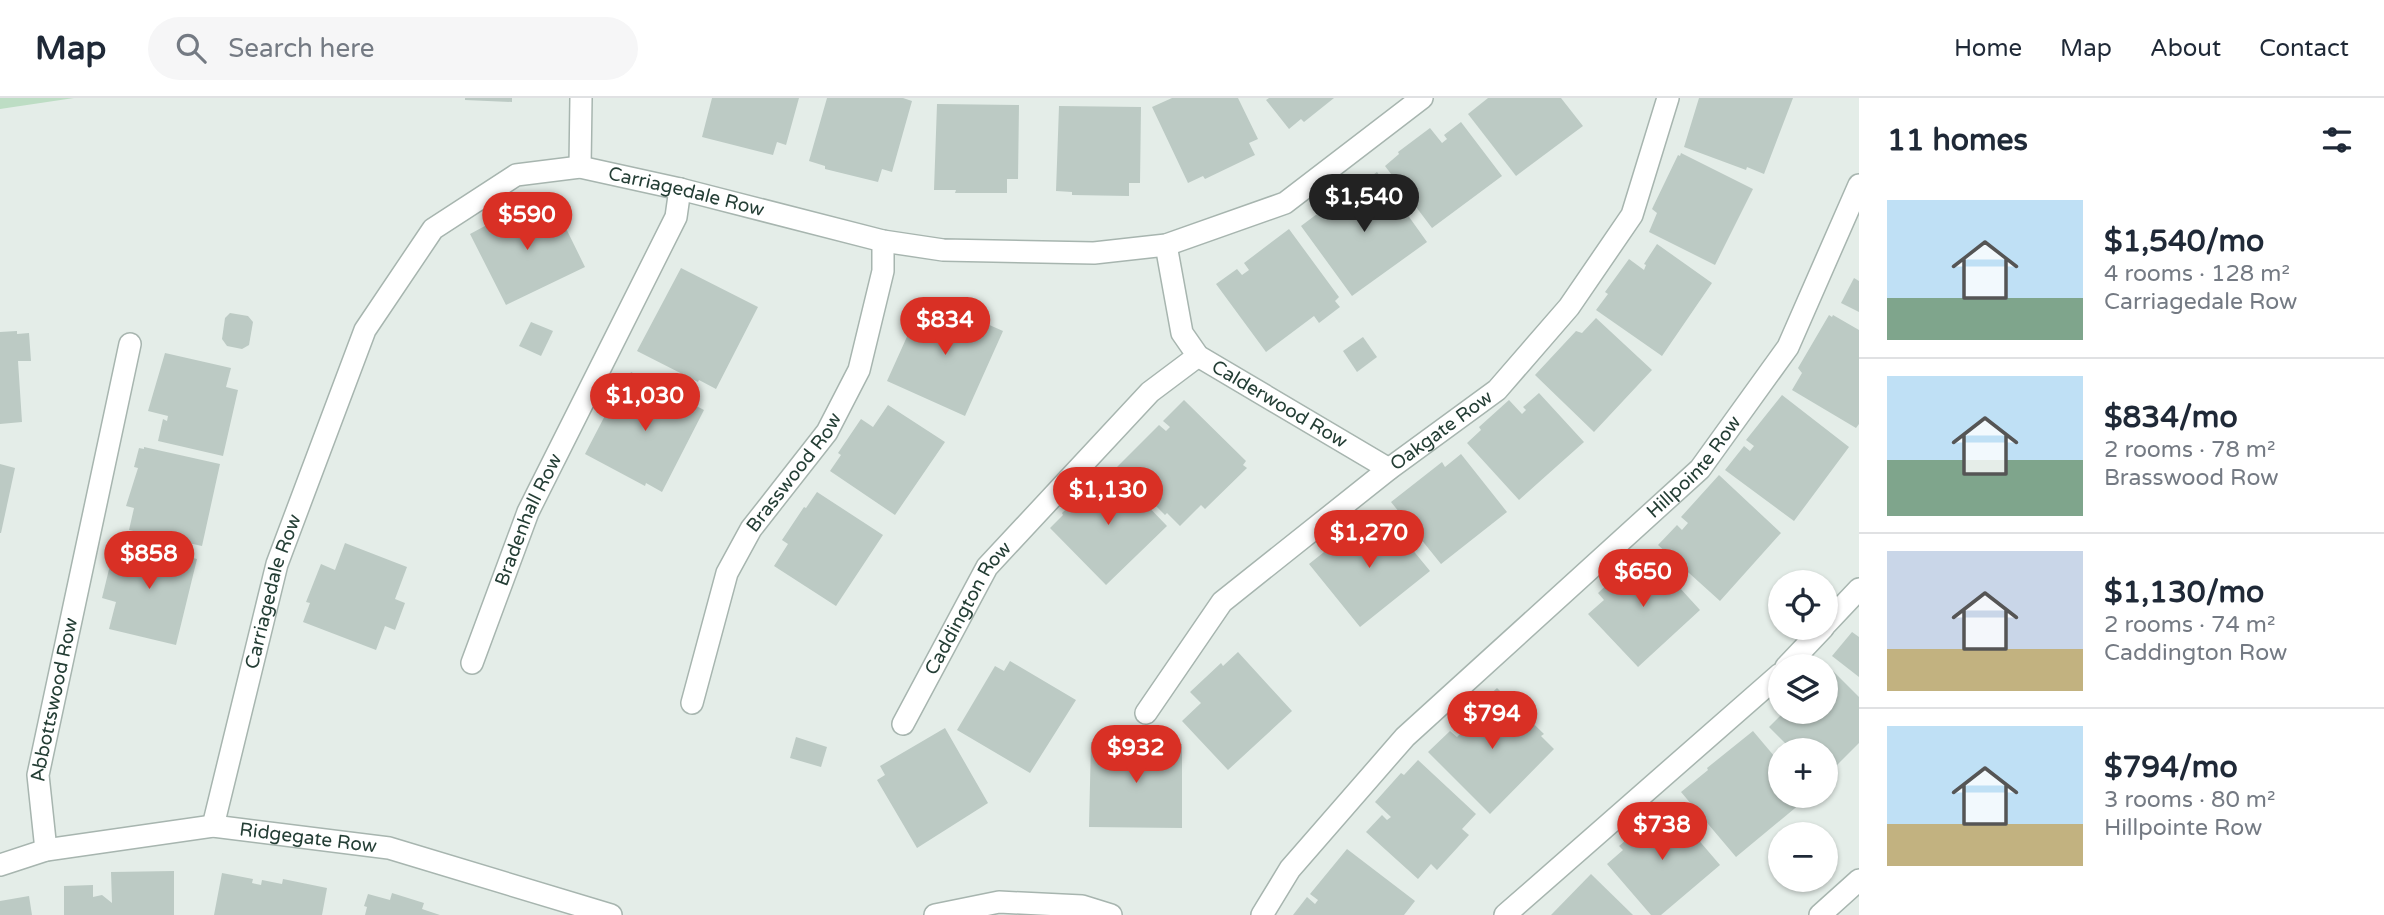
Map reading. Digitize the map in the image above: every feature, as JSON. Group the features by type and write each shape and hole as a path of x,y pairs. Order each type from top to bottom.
{"street":[{"path":"580,167 581,98"},
{"name":"Carriagedale Row","path":"213,826 277,564 365,330 433,229 516,175 580,167 883,240 943,250 1094,253 1166,246 1285,203 1422,98"},
{"name":"Oakgate Row","path":"1146,713 1222,602 1389,470 1497,390 1569,307 1632,215 1668,98"},
{"name":"Hillpointe Row","path":"1262,915 1290,869 1405,737 1700,470 1788,347 1859,185"},
{"name":"Bradenhall Row","path":"472,663 528,512 676,217 680,189"},
{"name":"Brasswood Row","path":"692,704 727,573 751,529 827,432 859,370 883,271 883,240"},
{"name":"Calderwood Row","path":"1166,246 1182,333 1198,356 1389,470"},
{"name":"Abbottswood Row","path":"46,850 38,775 130,344"},
{"name":"Caddington Row","path":"903,724 986,567 1150,392 1198,356"},
{"path":"1838,612 1859,589"},
{"path":"1798,654 1812,640"},
{"path":"1504,915 1768,684"},
{"name":"Ridgegate Row","path":"0,865 46,850 213,826 389,848 611,915"},
{"path":"1820,915 1859,880"},
{"path":"935,915 999,902 1082,906 1111,915"}],"green space":[{"path":"0,98 74,98 0,109"}],"building":[{"path":"512,98 512,102 465,100"},
{"path":"712,98 799,98 786,145 777,142 773,155 702,137"},
{"path":"827,98 903,98 912,101 892,172 882,169 878,182 825,169 825,166 809,161"},
{"path":"1172,98 1238,98 1258,139 1249,143 1255,155 1205,179 1203,176 1188,183 1152,107"},
{"path":"1334,98 1304,122 1301,119 1289,129 1266,100"},
{"path":"1488,98 1561,98 1583,126 1516,176 1468,114"},
{"path":"1699,98 1793,98 1764,174 1684,147"},
{"path":"937,104 1019,105 1018,179 1007,179 1007,193 955,193 956,190 934,190"},
{"path":"1059,106 1141,107 1140,183 1129,183 1129,196 1072,195 1072,192 1056,191"},
{"path":"1461,122 1502,176 1432,228 1385,166 1398,152 1430,128 1442,143 1447,139 1444,135"},
{"path":"1681,153 1753,189 1715,265 1649,232 1657,213 1652,209"},
{"path":"1377,172 1427,242 1352,296 1301,226 1325,208 1331,216 1335,214 1329,207"},
{"path":"524,205 532,223 538,221 536,216 555,206 585,267 506,305 470,234"},
{"path":"1289,229 1339,297 1335,301 1340,307 1319,323 1314,316 1266,352 1216,284 1237,269 1242,275 1249,270 1244,263"},
{"path":"1657,244 1712,283 1662,356 1596,310 1608,294 1605,292 1629,259 1644,270 1644,264"},
{"path":"681,268 758,307 716,389 637,351"},
{"path":"1854,278 1859,281 1859,312 1841,303"},
{"path":"926,297 1003,331 965,416 887,381 910,330 917,333 920,327 914,325"},
{"path":"230,313 248,316 253,322 249,345 242,349 227,346 222,339 225,318"},
{"path":"1829,315 1859,330 1859,424 1856,428 1792,390 1802,373 1798,368"},
{"path":"1596,318 1652,370 1594,432 1535,375 1576,331 1582,333"},
{"path":"531,322 553,331 541,356 519,346"},
{"path":"17,331 17,334 29,333 31,361 18,361 22,422 0,424 0,332"},
{"path":"1363,337 1377,357 1357,372 1343,351"},
{"path":"165,353 231,368 226,387 238,390 223,456 158,441 163,419 167,421 168,416 148,411"},
{"path":"631,372 704,410 662,492 646,483 645,486 585,454 611,404 621,409 625,401 618,398"},
{"path":"1539,393 1584,442 1519,500 1467,443 1481,430 1479,427 1509,400 1522,414 1526,410 1523,407"},
{"path":"1782,395 1849,447 1794,521 1725,470 1744,446 1750,451 1754,446 1746,440"},
{"path":"1184,400 1246,461 1243,465 1247,468 1205,509 1201,505 1180,526 1167,513 1165,515 1117,467 1159,425 1166,431 1170,427 1163,421"},
{"path":"888,405 945,442 895,515 830,471 841,455 838,453 861,419 873,427"},
{"path":"139,448 220,464 202,546 129,530 134,508 126,506 138,468 134,467"},
{"path":"1461,454 1507,512 1441,564 1391,502 1442,462 1445,467"},
{"path":"0,464 15,468 1,533 0,533"},
{"path":"1115,472 1167,526 1106,585 1050,528 1081,495 1095,483 1099,487"},
{"path":"1719,475 1781,533 1720,601 1658,545 1677,525 1682,530 1688,523 1681,517"},
{"path":"817,492 883,535 836,606 774,566 788,544 782,540"},
{"path":"1388,520 1430,571 1360,627 1309,564 1358,525 1368,538"},
{"path":"120,539 197,559 176,645 109,629 116,602 102,598 112,557 115,559"},
{"path":"345,543 407,567 395,599 405,603 395,630 385,626 376,650 303,622 310,603 306,602 321,564 335,570"},
{"path":"1643,551 1647,552 1700,610 1638,667 1588,614 1604,600 1598,593"},
{"path":"1852,632 1859,637 1859,677 1838,661 1838,654 1834,654"},
{"path":"1238,652 1292,711 1228,770 1182,721 1201,703 1190,692 1221,663 1223,666"},
{"path":"1010,661 1076,700 1030,773 957,730 995,666 1004,671"},
{"path":"1838,676 1859,697 1859,743 1838,764 1838,738 1780,738 1769,727 1772,724 1838,724"},
{"path":"1497,688 1544,734 1541,736 1554,749 1490,814 1428,752 1450,731 1457,737 1460,734 1454,728"},
{"path":"945,728 988,803 917,848 877,780 885,775 880,766"},
{"path":"1753,731 1768,749 1768,808 1795,808 1778,822 1768,822 1768,830 1736,857 1681,792 1708,770 1707,768"},
{"path":"796,737 827,747 821,767 790,758"},
{"path":"1091,742 1146,742 1146,750 1151,750 1151,744 1182,744 1182,828 1089,827"},
{"path":"1418,760 1476,814 1462,829 1469,835 1437,870 1431,864 1418,879 1366,832 1382,815 1387,820 1391,817 1375,802 1401,773 1404,775"},
{"path":"1666,802 1720,865 1661,915 1651,915 1607,864 1623,850 1619,846 1650,820"},
{"path":"1347,849 1415,901 1404,915 1293,915 1307,897 1315,904 1318,900 1310,894"},
{"path":"174,871 174,915 64,915 64,886 93,885 93,897 102,895 112,903 111,872"},
{"path":"222,873 253,879 252,883 261,885 262,880 282,884 283,879 327,888 322,915 214,915"},
{"path":"1591,874 1633,915 1551,915"},
{"path":"392,893 424,903 422,909 440,915 365,915 367,907 364,906 368,894 390,900"},
{"path":"29,896 32,915 0,915 0,901"}]}
